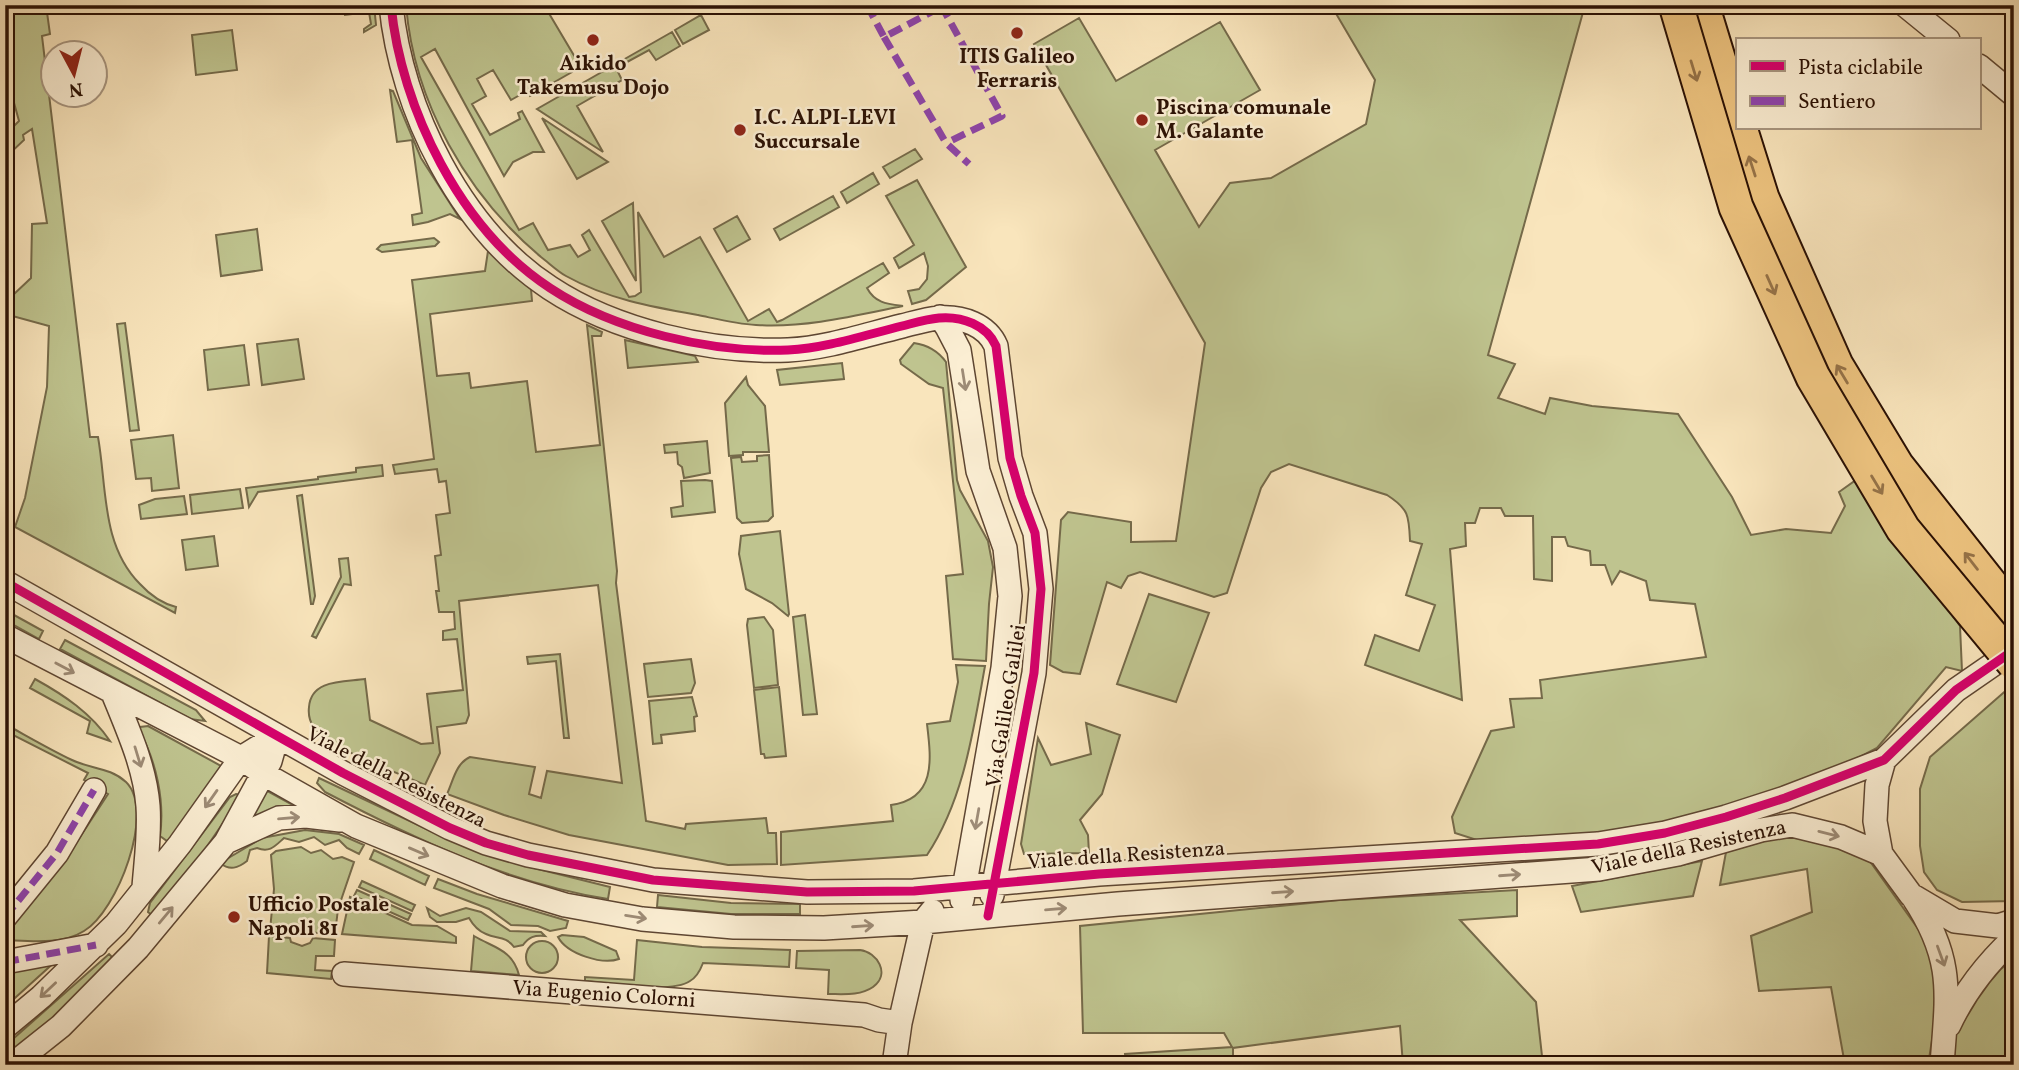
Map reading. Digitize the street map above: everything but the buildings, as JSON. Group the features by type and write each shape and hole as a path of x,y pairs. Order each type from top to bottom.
{"highway":[{"path":"1676,5 1736,207 1813,377 1903,529 2014,663"},
{"path":"1702,5 1736,117"},
{"path":"1741,130 1762,198 1836,365 1897,466 2014,614"}],"street":[{"name":"Via Galileo Galilei","path":"391,5 400,59 416,110 433,150 486,233 549,288 596,314 632,327 726,348 749,350 790,350 817,346 940,317 978,326 992,336 996,346 1010,458 1038,544 1041,589 1034,673 988,916"},
{"path":"1905,5 1946,38"},
{"path":"1980,67 2014,94"},
{"name":"Via Galileo Galilei","path":"940,317 959,350 978,471 1005,548 1010,596 1003,668 959,919"},
{"name":"Viale della Resistenza","path":"5,582 343,773 450,828 486,843 528,855 653,880 807,892 902,891 1099,874 1598,844 1665,833 1785,798 1884,760 1956,690 2014,650"},
{"name":"Viale della Resistenza","path":"5,636 241,758 356,826 502,886 565,905 642,919 734,927 824,928 1599,869 1678,854 1761,830 1792,825 1841,837 1881,853"},
{"path":"113,693 145,780 148,833 144,887"},
{"path":"5,1027 116,924 180,844 241,758 277,736"},
{"path":"12,1065 61,1026 138,948 226,842 264,774 277,736"},
{"path":"1884,760 1877,785 1875,821 1881,853 1925,915 1945,968 1948,1001 1942,1065"},
{"path":"5,917 57,853 94,790"},
{"path":"226,842 279,818 306,816 345,821 356,826"},
{"path":"894,1065 902,1013 923,922 932,911 965,886"},
{"path":"902,891 923,922"},
{"path":"1911,895 1955,921 1998,926 2014,921"},
{"path":"116,924 138,948"},
{"path":"1944,1034 1960,1002 1980,974 2014,938"},
{"path":"5,962 96,944"},
{"name":"Via Eugenio Colorni","path":"344,974 864,1015 884,1003 902,1013"}],"green space":[{"path":"5,5 46,5 50,34 38,38 38,108 51,108 90,437 98,437 108,515 118,552 127,569 140,584 156,598 176,607 175,613 15,527 25,498 47,387 49,326 5,314 5,296 13,295 31,278 32,224 47,223 32,129 23,135 24,140 5,158 5,135 19,121 5,70"},
{"path":"374,5 376,25 364,32 371,24 369,12 345,15 344,6"},
{"path":"406,5 544,5 579,64 572,72 530,96 527,91 511,100 493,70 477,79 486,96 472,104 490,135 520,119 518,113 522,111 544,152 533,152 513,162 504,176 435,49 421,57 519,230 533,223 548,250 570,245 578,257 590,250 582,235 589,230 629,297 635,296 641,292 638,212 664,257 700,237 748,321 769,309 777,322 782,320 883,263 889,273 867,288 878,300 903,306 812,323 749,324 631,301 598,291 563,274 514,232 490,205 449,144 420,77"},
{"path":"1331,5 1585,5 1488,355 1515,364 1498,398 1545,414 1550,398 1592,406 1678,414 1732,497 1751,535 1786,529 1831,533 1845,506 1839,492 1856,480 1960,626 1962,671 1946,667 1877,748 1817,779 1705,816 1553,842 1480,841 1455,833 1452,817 1491,731 1514,727 1510,699 1542,698 1540,680 1706,657 1695,604 1650,600 1646,581 1620,571 1612,584 1605,565 1591,565 1590,551 1568,546 1565,537 1552,537 1552,581 1534,579 1533,516 1505,516 1501,508 1480,508 1475,523 1465,523 1466,546 1450,549 1462,700 1365,665 1375,635 1419,651 1435,605 1406,595 1422,544 1410,541 1404,509 1387,495 1289,464 1271,472 1261,488 1227,593 1214,597 1140,572 1128,576 1121,588 1107,582 1080,674 1063,672 1050,665 1061,520 1068,512 1131,522 1131,542 1176,541 1205,343 1034,44 1079,18 1116,81 1220,22 1260,90 1155,150 1199,227 1230,183 1271,178 1366,124 1375,80"},
{"path":"701,15 709,30 683,44 675,30"},
{"path":"232,30 237,70 196,75 192,35"},
{"path":"672,32 680,46 656,60 649,50 616,68 622,80 577,106 603,152 537,109"},
{"path":"390,90 393,91 421,158 460,219 450,214 413,225 412,215 422,213 412,140 397,142"},
{"path":"542,118 608,162 577,179"},
{"path":"915,149 922,159 890,178 883,167"},
{"path":"873,173 879,184 847,203 841,192"},
{"path":"917,180 966,267 926,300 912,304 908,291 919,289 927,279 928,266 924,253 899,268 894,258 914,245 886,196"},
{"path":"833,196 839,207 780,240 774,229"},
{"path":"633,203 636,281 602,221"},
{"path":"737,216 750,239 727,252 714,229"},
{"path":"257,229 262,270 221,276 216,235"},
{"path":"434,238 439,242 435,246 382,252 377,249 381,245"},
{"path":"488,251 531,289 532,301 430,314 437,376 469,373 471,388 527,381 536,452 600,445 587,325 602,332 601,336 592,336 617,571 616,583 646,821 685,829 686,824 766,818 768,833 776,833 777,864 728,865 569,835 447,794 458,768 470,757 535,767 529,794 541,798 547,771 622,783 598,585 459,601 469,715 466,723 437,727 440,753 425,785 334,744 322,736 311,723 309,707 316,691 330,684 365,679 370,720 421,744 433,743 427,694 463,690 457,639 443,640 443,631 455,629 454,612 439,612 436,591 439,591 435,556 441,555 436,515 450,513 446,481 439,482 437,469 395,474 393,465 434,459 412,280 485,271"},
{"path":"125,323 139,430 130,431 117,324"},
{"path":"298,339 304,379 262,385 257,344"},
{"path":"625,340 695,356 698,362 628,368"},
{"path":"914,343 932,349 946,362 957,480 988,541 993,567 986,661 953,659 946,576 963,574 943,388 929,384 901,364 900,360"},
{"path":"244,345 249,385 208,390 204,350"},
{"path":"842,363 844,379 780,385 777,370"},
{"path":"746,377 748,385 765,406 769,452 743,452 743,455 729,456 725,403"},
{"path":"173,435 179,488 152,491 151,478 136,479 131,440"},
{"path":"707,441 710,473 684,478 682,467 678,464 677,452 665,453 664,445"},
{"path":"769,455 773,516 768,521 742,523 737,518 731,458 741,457 742,462 757,461 757,456"},
{"path":"382,465 383,476 258,492 249,507 246,488 318,479 356,472 356,468"},
{"path":"681,481 712,481 715,512 672,517 671,508 683,506"},
{"path":"240,489 243,508 192,514 190,495"},
{"path":"302,495 315,596 313,604 297,496"},
{"path":"184,496 187,514 141,519 139,505 155,499"},
{"path":"780,531 788,616 772,603 746,589 739,554 741,536"},
{"path":"214,536 218,566 186,570 182,540"},
{"path":"348,558 351,585 344,584 316,638 312,636 341,577 339,559"},
{"path":"1149,594 1209,613 1176,702 1117,684"},
{"path":"5,610 43,631 39,639 5,620"},
{"path":"805,615 817,714 803,715 793,617"},
{"path":"764,617 773,630 778,685 754,688 747,625 748,619"},
{"path":"65,640 196,710 205,721 190,719 60,649"},
{"path":"560,654 569,738 564,738 556,661 528,664 527,657"},
{"path":"691,659 695,683 691,693 648,697 644,664"},
{"path":"956,665 985,666 971,740 958,788 940,834 927,855 781,865 781,832 893,821 891,805 917,795 928,775 930,750 927,724 950,721 958,682"},
{"path":"35,679 76,706 110,741 87,733 90,721 30,688"},
{"path":"779,687 786,756 765,758 764,754 761,754 754,690"},
{"path":"2010,687 2014,693 2014,901 1962,902 1937,890 1924,872 1920,846 1920,789 1930,757"},
{"path":"692,697 697,716 694,717 695,731 661,735 662,743 653,744 649,701"},
{"path":"1086,723 1120,735 1102,794 1080,820 1088,835 1089,853 1024,854 1021,844 1038,738 1051,765 1091,754"},
{"path":"5,724 72,760 120,777 134,796 137,815 135,837 120,883 97,920 84,931 66,938 46,941 5,940 5,927 65,860 108,794 84,780 88,773 5,731"},
{"path":"148,726 223,767 167,841 160,836 158,781 139,730 140,727"},
{"path":"319,778 452,841 518,864 610,887 608,899 534,882 462,857 325,792 317,783"},
{"path":"262,788 302,810 249,823"},
{"path":"240,795 236,804 197,861 152,915 148,912 150,903 230,797"},
{"path":"305,830 339,834 364,845 359,854 339,840 325,845 314,837 299,842 284,838 269,849 250,850 247,861 237,867 231,868 220,863 262,838"},
{"path":"1785,835 1830,845 1869,860 1926,940 1937,980 1935,1022 1928,1065 1845,1065 1831,987 1759,991 1751,936 1812,912 1807,869 1720,885 1726,852"},
{"path":"301,847 311,853 321,850 333,859 342,857 354,862 338,909 335,934 270,930 274,889 271,855 276,851"},
{"path":"374,850 429,876 425,885 370,859"},
{"path":"1702,861 1693,896 1581,912 1572,886"},
{"path":"438,879 477,894 568,921 566,928 550,931 538,926 511,925 489,909 434,888"},
{"path":"362,881 415,905 412,911 359,887"},
{"path":"357,890 411,914 408,920 354,896"},
{"path":"1517,890 1517,916 1460,920 1536,1002 1543,1065 1403,1065 1400,1026 1233,1048 1233,1065 1126,1065 1125,1054 1232,1047 1224,1033 1083,1033 1080,926 1340,900"},
{"path":"658,895 731,903 800,904 800,914 731,914 657,907"},
{"path":"350,897 412,925 437,926 456,937 456,943 342,934"},
{"path":"427,908 440,916 466,908 481,912 510,931 541,932 545,936 532,937 523,945 514,947 505,939 481,931 469,918 456,922 437,922 430,917"},
{"path":"269,936 290,938 291,942 302,946 310,943 313,938 335,940 334,956 316,956 315,970 332,971 331,979 267,973"},
{"path":"474,936 507,954 519,975 471,971"},
{"path":"558,937 584,937 616,951 619,959 586,957 563,943"},
{"path":"637,940 702,947 790,950 789,967 703,963 698,974 692,979 669,987 585,981 585,977 634,980"},
{"path":"542,941 553,946 558,957 553,968 542,973 531,968 526,957 531,946"},
{"path":"860,950 872,955 880,964 881,970 878,982 863,992 828,994 829,970 796,968 797,951"},
{"path":"109,954 112,957 109,964 60,1013 5,1058 5,1046"},
{"path":"57,960 5,1007 5,967"},
{"path":"2014,960 2014,1065 1931,1065 1968,991"}],"marked path":[{"path":"867,5 884,37 941,7"},
{"path":"941,5 1002,116 946,143"},
{"path":"884,37 946,143 969,164"},
{"path":"5,917 57,853 94,790"},
{"path":"5,962 96,945"}],"cycle path":[{"path":"391,5 397,45 422,125 463,200 489,234 518,263 550,288 576,303 604,316 664,336 727,348 803,349 939,318 973,323 987,332 992,339 996,346 1010,458 1035,533 1041,589 1034,673 988,916"},
{"path":"5,582 343,773 450,828 486,843 528,855 653,880 807,892 914,891 1099,874 1598,844 1665,833 1785,798 1884,760 1956,690 2014,650"}],"place":[{"name":"ITIS Galileo Ferraris","path":"1017,33"},
{"name":"Aikido Takemusu Dojo","path":"593,40"},
{"name":"Piscina comunale M. Galante","path":"1142,120"},
{"name":"I.C. ALPI-LEVI Succursale","path":"740,130"},
{"name":"Ufficio Postale Napoli 81","path":"234,917"}]}
